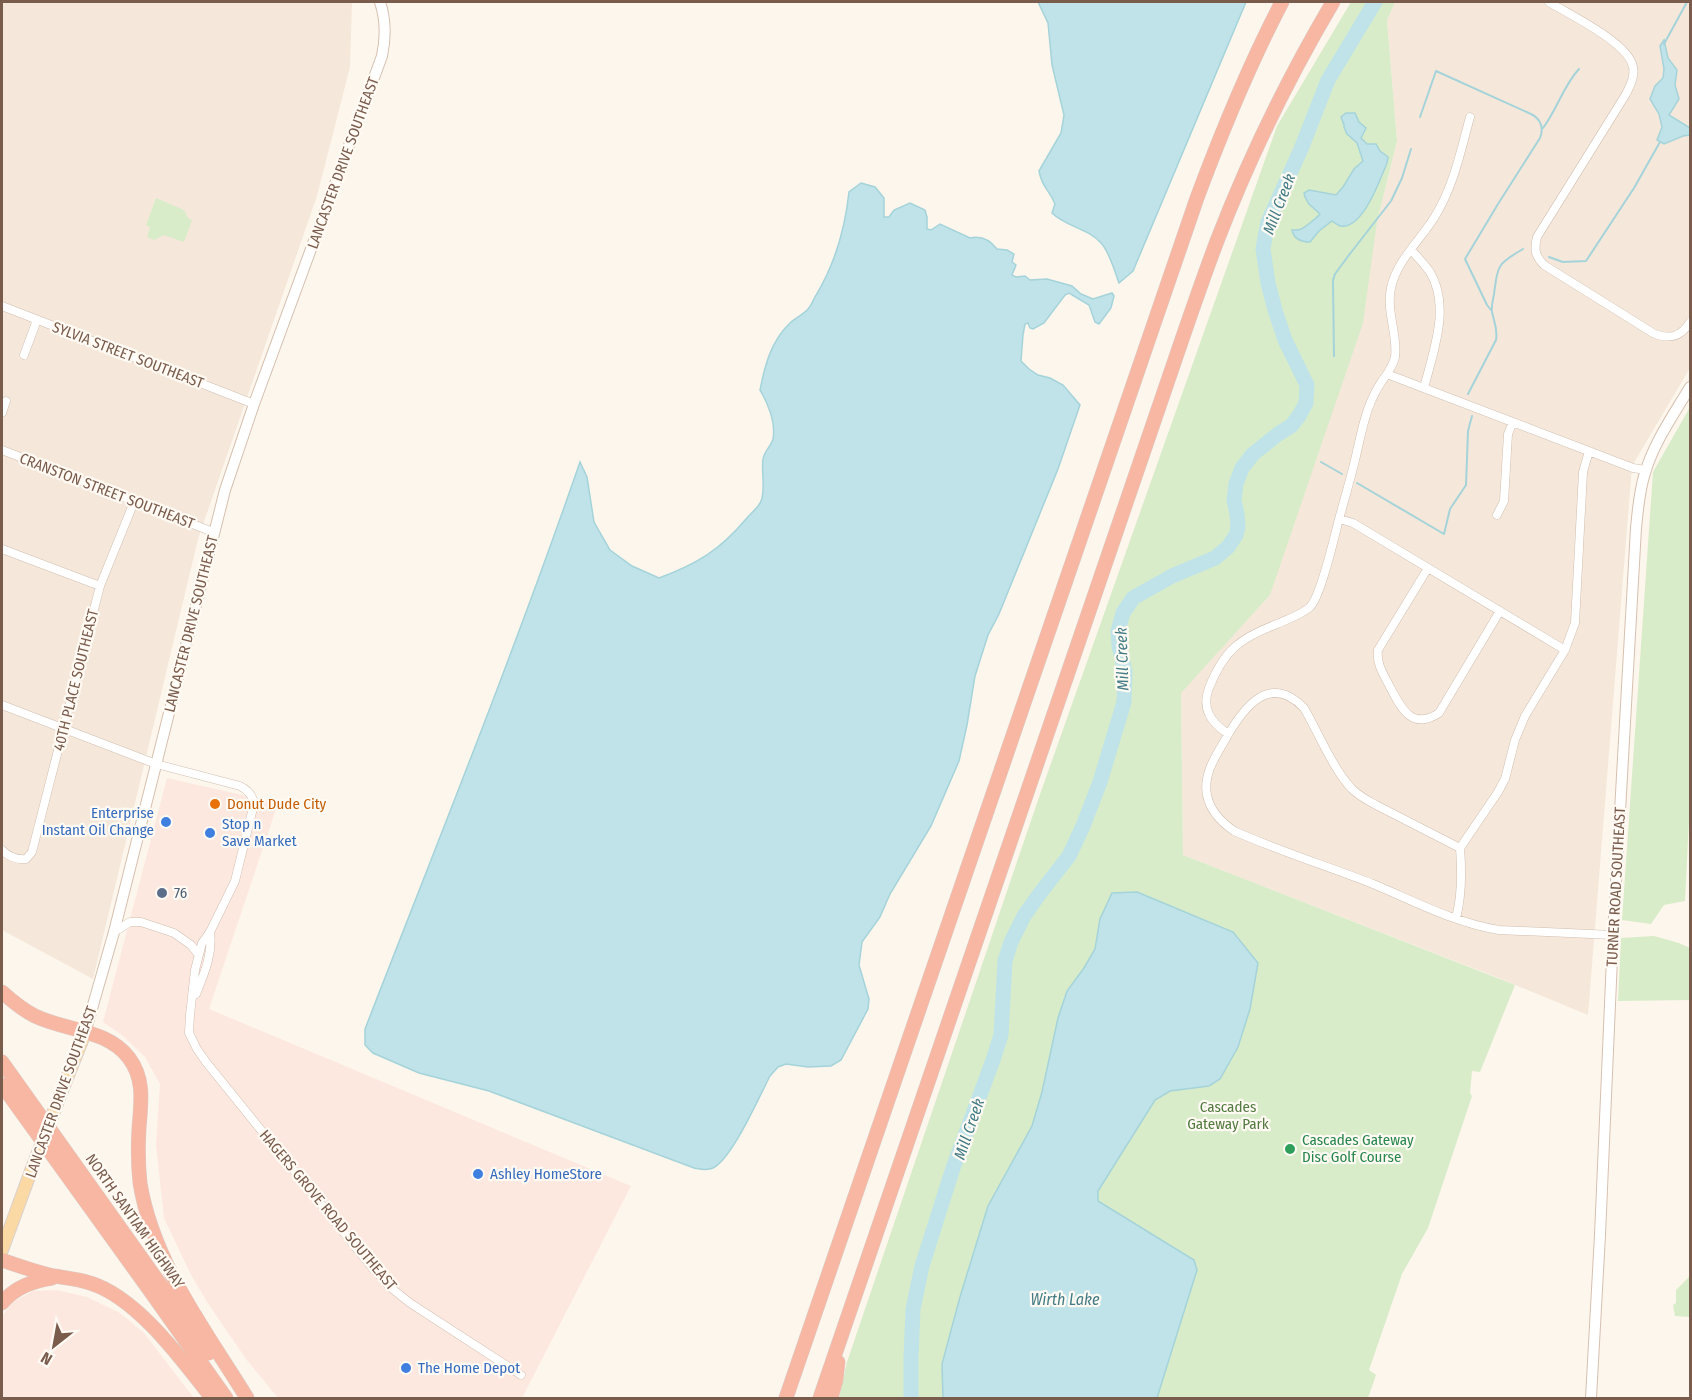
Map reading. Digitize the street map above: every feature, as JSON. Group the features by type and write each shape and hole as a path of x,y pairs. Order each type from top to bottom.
{"highway":[{"path":"786,1398 1197,198 1244,80 1282,2"},
{"path":"820,1398 1217,242 1272,115 1333,2"},
{"path":"2,992 13,1002 36,1016 85,1033 102,1036 122,1049 130,1059 138,1074 141,1089 138,1150 140,1182 147,1214 171,1272 247,1398"},
{"name":"NORTH SANTIAM HIGHWAY","path":"2,1062 242,1398"},
{"name":"NORTH SANTIAM HIGHWAY","path":"2,1085 226,1398"},
{"path":"2,1260 30,1270 91,1283 106,1290 137,1312 163,1338 212,1398"},
{"path":"2,1304 12,1292 35,1281 58,1277"},
{"path":"775,1398 807,1335"},
{"path":"831,1398 836,1380 841,1336"}],"main road":[{"name":"LANCASTER DRIVE SOUTHEAST","path":"2,1250 85,1033 114,932 225,490 254,404 377,72 384,41 385,21 380,2"},
{"name":"TURNER ROAD SOUTHEAST","path":"1591,1398 1613,935 1636,528 1646,471 1662,434 1690,387"}],"street":[{"path":"1549,2 1615,42 1625,51 1633,68 1633,77 1626,94 1537,237 1535,252 1544,265 1653,333 1663,337 1672,337 1682,332 1690,322"},
{"path":"1228,734 1208,713 1207,693 1224,658 1234,647 1246,638 1293,618 1312,605 1322,581 1365,417 1377,387 1387,374 1395,357 1390,313 1391,287 1400,266 1428,228 1445,198 1470,117"},
{"path":"1411,250 1431,274 1439,297 1439,327 1424,388"},
{"name":"SYLVIA STREET SOUTHEAST","path":"2,306 254,404"},
{"path":"24,355 37,320"},
{"path":"1387,374 1646,471"},
{"path":"2,413 6,401"},
{"path":"1497,515 1504,501 1508,434 1513,422"},
{"name":"CRANSTON STREET SOUTHEAST","path":"2,450 213,532"},
{"path":"1456,918 1462,879 1460,848 1498,792 1505,778 1515,740 1525,716 1565,650 1575,623 1583,472 1589,451"},
{"name":"40TH PLACE SOUTHEAST","path":"2,850 15,859 30,857 100,586 134,502"},
{"path":"1339,519 1353,523 1565,650"},
{"path":"2,549 100,586"},
{"path":"1428,568 1378,650 1377,658 1380,667 1402,710 1408,715 1419,720 1428,719 1439,713 1500,611"},
{"path":"1460,848 1362,798 1353,790 1304,708 1296,699 1287,694 1266,693 1246,707 1210,768 1206,786 1211,807 1223,823 1245,836 1483,927 1499,930 1613,935"},
{"path":"2,705 156,764"},
{"name":"HAGERS GROVE ROAD SOUTHEAST","path":"156,764 240,786 254,799 235,881 198,954 189,1033 197,1049 390,1287 410,1303 521,1376"},
{"path":"114,932 130,922 141,922 174,933 191,945 198,954"},
{"name":"HAGERS GROVE ROAD SOUTHEAST","path":"192,1001 212,946 210,932"}],"shaded area":[{"path":"2,2 352,2 350,67 317,196 198,539 93,979 2,930"},
{"path":"1395,2 1690,2 1690,368 1632,466 1588,1015 1183,855 1181,692 1270,595 1377,222 1397,141 1387,20"},
{"path":"167,778 278,803 209,1009 631,1186 522,1398 278,1398 246,1359 191,1275 164,1218 156,1145 160,1084 145,1057 123,1036 103,1022"},
{"path":"57,1290 87,1297 120,1313 144,1333 194,1398 2,1398 2,1316 13,1302 33,1291"}],"green space":[{"name":"Cascades Gateway Park","path":"1351,2 1395,2 1387,20 1397,141 1377,222 1363,323 1270,595 1181,693 1183,855 1515,985 1480,1072 1472,1071 1470,1093 1472,1096 1428,1228 1402,1274 1369,1370 1376,1375 1368,1398 839,1398 847,1362 1038,800 1277,126"},
{"path":"156,198 184,210 188,218 192,220 184,242 164,235 154,240 147,237 150,227 146,225"},
{"path":"1690,407 1690,800 1685,901 1664,905 1651,924 1622,920 1653,472"},
{"path":"1654,936 1690,948 1690,1000 1618,1001 1621,938"},
{"path":"1690,1276 1690,1317 1675,1316 1673,1305 1676,1303 1676,1290"}],"water":[{"path":"1038,2 1246,2 1133,271 1119,283 1109,256 1101,243 1090,234 1052,213 1055,204 1040,177 1039,171 1061,133 1064,115 1052,65 1048,23"},
{"path":"1664,40 1668,58 1677,70 1675,85 1679,99 1669,115 1690,128 1690,135 1664,144 1657,140 1662,127 1659,114 1650,99 1655,86 1663,78 1664,69 1660,46"},
{"path":"1346,113 1355,113 1359,122 1366,128 1361,138 1367,144 1376,144 1380,151 1388,157 1387,163 1375,191 1356,220 1348,225 1340,226 1332,221 1310,242 1301,241 1296,238 1292,230 1303,228 1320,214 1309,204 1304,193 1309,190 1336,195 1354,169 1363,161 1357,143 1347,134 1344,127 1341,117"},
{"path":"861,183 875,187 884,198 884,217 889,217 894,210 910,203 925,210 927,229 931,230 940,224 970,238 985,239 997,249 1007,250 1014,254 1012,262 1016,265 1012,275 1016,277 1025,276 1030,280 1047,279 1072,286 1081,294 1093,299 1112,293 1114,296 1111,308 1099,324 1095,322 1089,305 1069,293 1044,323 1033,329 1028,323 1025,324 1021,361 1038,375 1063,385 1080,405 1058,469 999,614 988,635 975,676 959,761 931,826 890,894 880,917 862,942 859,965 869,999 868,1009 841,1060 831,1066 808,1067 786,1064 778,1067 770,1076 728,1153 713,1168 699,1169 489,1091 419,1073 373,1053 365,1045 365,1029 502,676 580,462 587,477 594,522 610,550 632,566 659,578 707,555 727,539 759,506 762,497 763,459 774,433 771,413 760,390 770,354 783,330 809,308 822,285 838,247 849,192"},
{"name":"Wirth Lake","path":"1137,892 1233,932 1258,963 1250,1009 1238,1047 1220,1079 1209,1086 1170,1091 1155,1100 1098,1191 1098,1201 1194,1260 1197,1270 1157,1398 943,1398 942,1364 960,1297 988,1206 1032,1126 1058,1018 1067,991 1095,949 1100,919 1112,893"}],"waterway":[{"name":"Mill Creek","path":"911,1398 913,1309 922,1266 953,1168 1001,1035 1005,961 1011,942 1024,916 1069,856 1083,826 1100,782 1124,702 1125,672 1118,631 1123,613 1133,598 1172,576 1215,558 1228,547 1238,527 1234,500 1236,484 1242,468 1253,454 1291,426 1306,403 1307,385 1285,340 1268,283 1263,249 1265,237 1268,222 1301,149 1328,80 1375,2"},
{"path":"1664,44 1687,2"},
{"path":"1543,128 1579,69"},
{"path":"1420,117 1436,71 1531,114 1541,124 1540,138 1465,259 1491,310"},
{"path":"1549,257 1563,262 1586,261 1634,188 1660,142"},
{"path":"1334,356 1333,280 1335,274 1391,201 1402,178 1411,149"},
{"path":"1468,394 1496,340 1492,308 1498,271 1503,262 1523,249"},
{"path":"1357,483 1444,534 1450,509 1466,485 1468,431 1472,416"},
{"path":"1321,462 1342,474"}],"place":[{"name":"Donut Dude City","path":"215,804"},
{"name":"Enterprise Instant Oil Change","path":"166,822"},
{"name":"Stop n Save Market","path":"210,833"},
{"name":"76","path":"162,893"},
{"name":"Cascades Gateway Disc Golf Course","path":"1290,1149"},
{"name":"Ashley HomeStore","path":"478,1174"},
{"name":"The Home Depot","path":"406,1368"}]}
